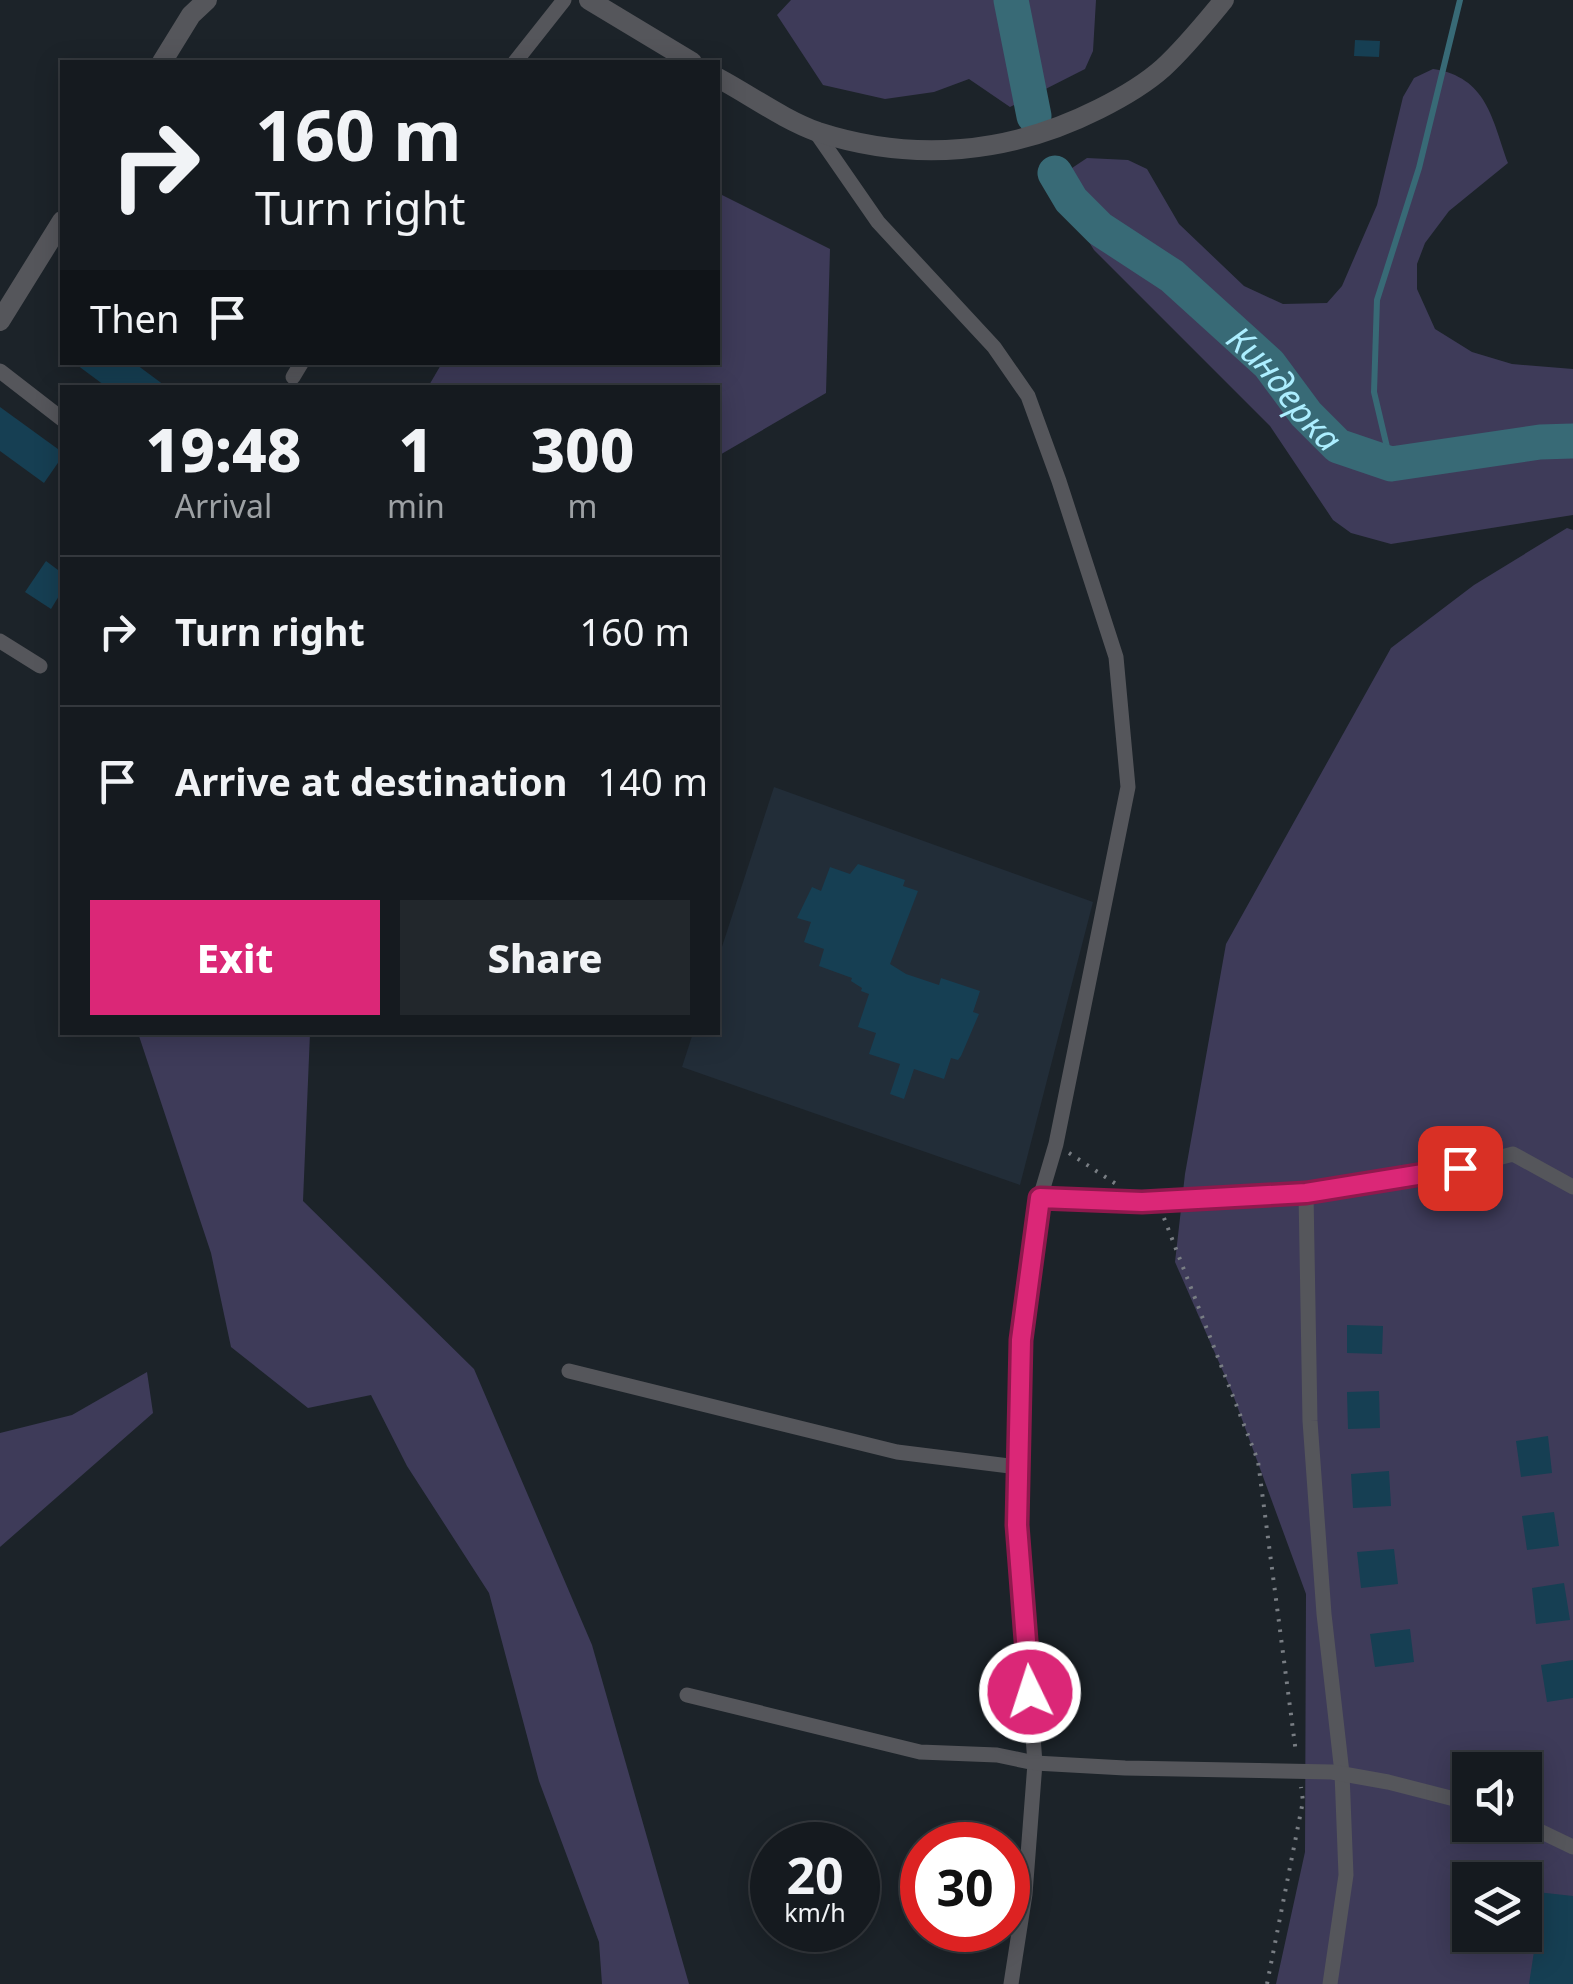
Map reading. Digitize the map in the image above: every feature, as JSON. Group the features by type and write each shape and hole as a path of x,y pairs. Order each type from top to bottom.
{"street":[{"path":"163,60 191,15 207,0"},
{"path":"517,60 564,0"},
{"path":"589,0 689,60"},
{"path":"720,79 816,131 881,148 934,152 989,148 1071,123 1136,88 1162,69 1224,0"},
{"path":"816,131 843,176 878,222 994,347 1028,396 1116,658 1128,787 1056,1144 1040,1198 1021,1340 1017,1525 1035,1763 1025,1894 1011,1984"},
{"path":"0,321 60,224"},
{"path":"0,371 60,416"},
{"path":"0,641 40,666"},
{"path":"1040,1198 1142,1202 1306,1193 1430,1176 1514,1154 1573,1187"},
{"path":"1306,1193 1310,1421 1324,1614 1342,1774 1346,1875 1330,1984"},
{"path":"569,1371 897,1452 1018,1467"},
{"path":"687,1694 920,1752 997,1755 1035,1763 1342,1774 1452,1799"},
{"path":"1542,1832 1573,1848"}],"path":[{"path":"1056,1144 1163,1215 1258,1461 1303,1801 1267,1984"}],"shaded area":[{"path":"791,0 1096,0 1093,51 1085,69 1010,107 969,79 934,92 885,99 823,85 777,15"},
{"path":"1433,69 1465,81 1485,102 1508,163 1449,211 1425,243 1417,264 1417,289 1435,329 1472,352 1512,364 1573,369 1573,515 1391,544 1351,533 1333,520 1270,426 1094,250 1077,223 1069,170 1087,158 1128,160 1147,169 1179,224 1244,286 1283,304 1327,303 1342,286 1377,205 1403,97 1414,78"},
{"path":"720,194 830,249 826,393 720,455 720,385 429,385 441,365 720,365"},
{"path":"1567,528 1573,530 1573,1984 1276,1984 1305,1852 1306,1594 1232,1392 1175,1262 1185,1174 1226,944 1391,648 1474,585"},
{"path":"774,787 1093,902 1020,1185 682,1067 692,1035 720,1035 720,953"},
{"path":"139,1035 310,1035 303,1201 474,1369 592,1645 689,1984 602,1984 599,1942 539,1781 489,1593 407,1466 371,1395 308,1408 231,1347 211,1253"},
{"path":"147,1372 153,1413 0,1547 0,1433 72,1415"}],"building":[{"path":"1355,40 1380,41 1379,57 1354,56"},
{"path":"77,365 137,365 164,385 104,385"},
{"path":"0,407 60,451 60,460 44,483 0,451"},
{"path":"46,561 60,572 60,594 51,609 25,592"},
{"path":"858,864 905,880 903,886 918,891 890,964 939,985 941,978 980,991 973,1012 979,1014 961,1056 958,1060 951,1058 944,1079 914,1069 904,1099 890,1094 900,1064 869,1054 876,1033 858,1027 869,994 861,991 852,978 819,966 824,949 804,942 811,922 797,918 812,887 821,891 830,867 850,874"},
{"path":"1347,1325 1383,1326 1382,1354 1347,1353"},
{"path":"1379,1391 1380,1428 1348,1429 1347,1392"},
{"path":"1548,1436 1552,1473 1521,1477 1516,1441"},
{"path":"1389,1471 1391,1506 1353,1508 1351,1474"},
{"path":"1554,1512 1559,1546 1527,1550 1522,1516"},
{"path":"1394,1549 1398,1584 1361,1588 1357,1552"},
{"path":"1564,1583 1570,1620 1536,1624 1532,1588"},
{"path":"1410,1629 1414,1662 1375,1667 1370,1634"},
{"path":"1573,1660 1573,1698 1547,1702 1541,1665"},
{"path":"1542,1893 1573,1896 1573,1984 1529,1984 1534,1952 1542,1952"}],"waterway":[{"name":"Киндерка","path":"1011,0 1034,116"},
{"path":"1391,464 1374,392 1377,300 1419,168 1460,0"},
{"name":"Киндерка","path":"1055,173 1071,200 1100,229 1172,276 1269,364 1306,414 1338,446 1391,464 1540,442 1573,441"}],"route":[{"path":"1030,1692 1017,1525 1021,1340 1040,1198 1142,1202 1306,1193 1430,1176 1460,1168"}]}
